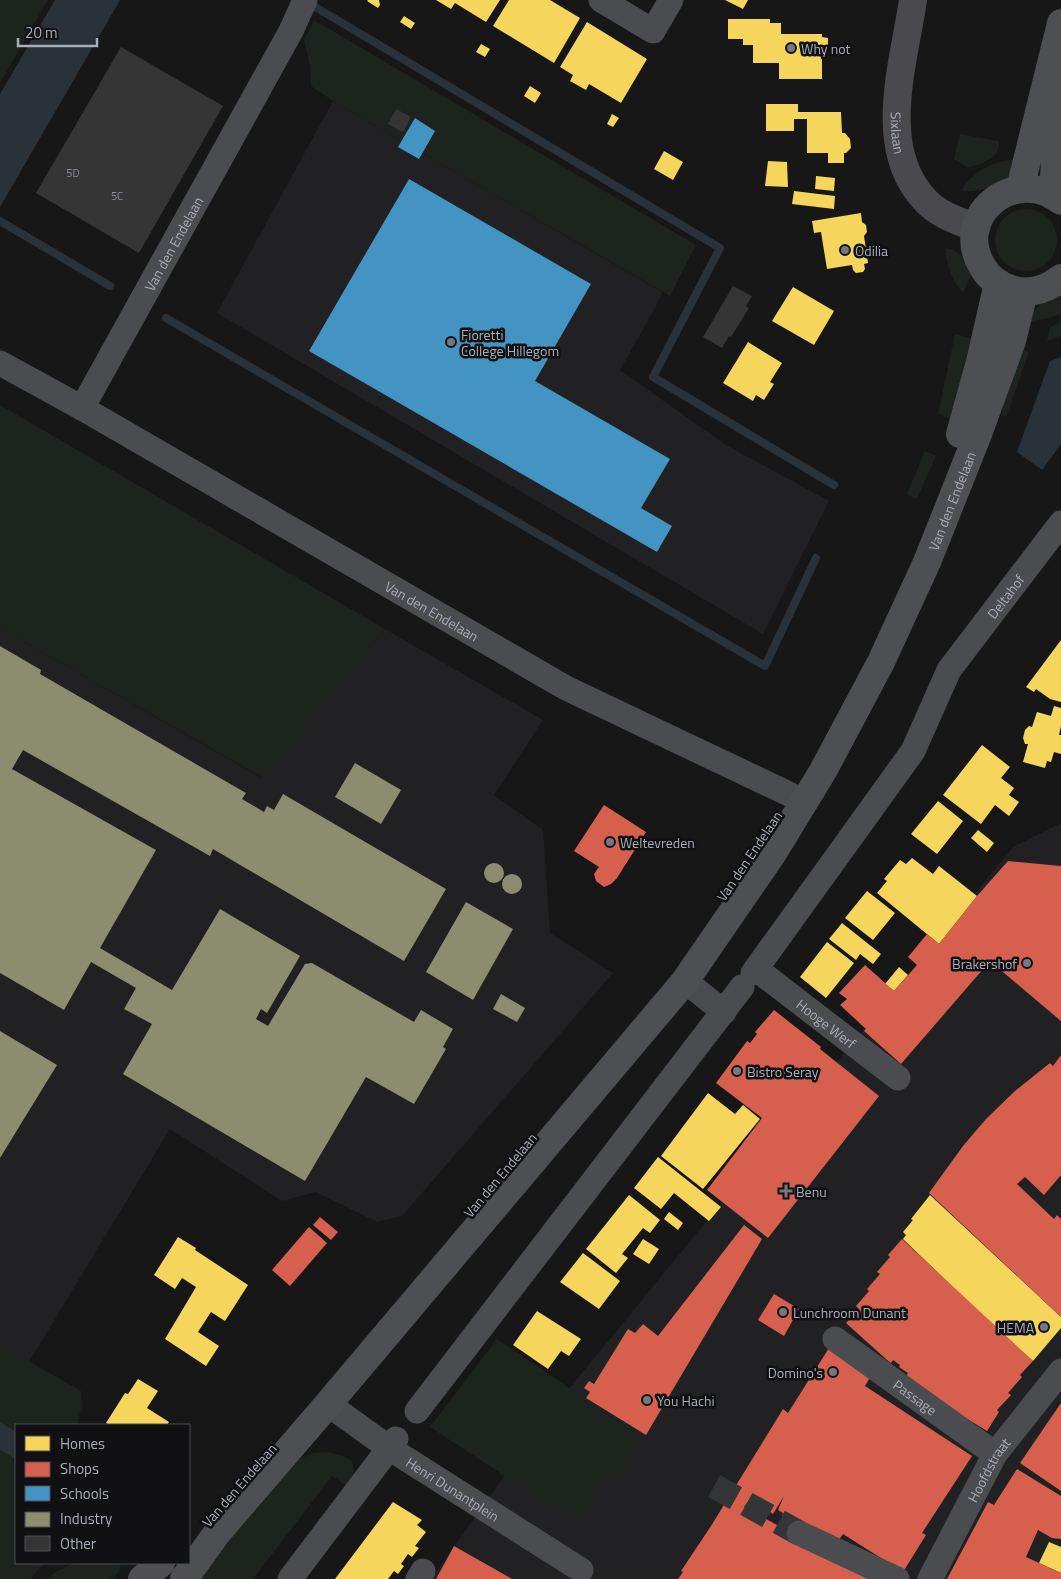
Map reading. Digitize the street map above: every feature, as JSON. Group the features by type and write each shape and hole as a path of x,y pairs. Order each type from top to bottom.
{"main road":[{"path":"1020,189 1061,23"},
{"path":"1061,93 1056,142 1057,198 1037,190 1020,189 1005,193 992,201 982,214 976,228 975,246 985,271 1006,288 1024,292 1041,290 1061,278"},
{"name":"Van den Endelaan","path":"190,1539 207,1524 680,958 791,795 818,749 881,628 953,458 980,362 998,283"},
{"name":"Van den Endelaan","path":"184,1579 216,1533 328,1404 685,981 773,853 823,771 881,662 927,562 975,442 1012,341 1024,292"},
{"path":"142,1579 160,1564"}],"street":[{"path":"601,0 653,31 671,0"},
{"name":"Sixlaan","path":"913,0 899,82 896,134 899,152 909,179 926,201 944,215 976,228"},
{"name":"Van den Endelaan","path":"82,408 264,80 302,5"},
{"name":"Van den Endelaan","path":"0,363 82,408 566,688 791,795"},
{"name":"Deltahof","path":"750,976 913,750 949,670 1061,523"},
{"path":"417,1411 750,976"},
{"name":"Hooge Werf","path":"750,976 898,1078"},
{"path":"685,981 724,1012"},
{"name":"Passage","path":"835,1339 995,1454"},
{"name":"Hoofdstraat","path":"930,1579 995,1454 1061,1371"},
{"name":"Henri Dunantplein","path":"328,1404 392,1443 581,1570"},
{"path":"290,1579 392,1443"},
{"path":"799,1533 897,1579"}],"shaded area":[{"path":"0,0 48,0 0,83"},
{"path":"55,0 120,0 0,207 0,94"},
{"path":"314,20 696,245 670,296 333,101 311,86 310,66 304,39"},
{"name":"Fioretti College Hillegom","path":"333,101 662,292 620,370 726,445 829,501 763,634 217,313"},
{"path":"960,134 999,141 998,150 987,161 967,167 954,159"},
{"path":"1016,159 1014,171 1005,180 982,190 962,190 971,177 978,172 1000,162"},
{"path":"1026,209 1038,211 1048,218 1055,228 1057,240 1055,252 1048,262 1038,269 1026,271 1014,269 1004,262 997,252 995,240 997,228 1004,218 1014,211"},
{"path":"945,248 962,256 972,273 963,293 955,283 950,272"},
{"path":"1061,292 1061,314 1028,322 1037,308"},
{"path":"1061,322 1061,336 1047,341 1050,327"},
{"path":"955,334 975,340 954,420 938,414"},
{"path":"1018,350 1029,352 1006,417 1001,415"},
{"path":"1061,357 1061,444 1042,470 1017,452 1050,361"},
{"path":"0,405 385,629 263,778 0,628"},
{"path":"925,451 936,456 917,499 907,494"},
{"path":"0,628 262,778 385,629 543,720 494,795 543,830 550,933 613,973 402,1216 377,1222 316,1192 282,1201 170,1129 29,1362 0,1345"},
{"path":"1061,823 1061,1579 431,1579 546,1417 1013,847"},
{"path":"497,1339 643,1438 617,1480 606,1476 581,1518 560,1512 430,1427"},
{"path":"0,1345 81,1391 82,1404 77,1424 15,1424 15,1564 43,1564 30,1579 0,1579"},
{"path":"0,1422 15,1431 15,1458 0,1450"},
{"path":"328,1452 343,1456 352,1461 354,1470 348,1486 332,1476 253,1579 194,1579 282,1466 314,1453"},
{"path":"73,1564 119,1564 120,1568 117,1574 110,1579 47,1579 57,1571"}],"building: Homes":[{"path":"368,0 379,0 380,5 378,8"},
{"path":"436,0 500,0 486,22 455,3 451,9"},
{"path":"509,0 550,0 580,18 554,63 493,26"},
{"path":"725,0 748,0 743,9"},
{"path":"404,16 415,23 411,29 400,22"},
{"name":"Why not","path":"728,19 770,19 770,23 781,23 781,34 822,34 822,37 828,38 828,52 822,58 822,79 779,79 779,63 753,63 753,45 743,45 743,39 728,39"},
{"path":"587,22 647,59 621,103 589,84 586,90 570,81 573,75 560,67"},
{"path":"481,44 490,49 485,57 476,52"},
{"path":"530,86 541,93 535,103 524,96"},
{"path":"766,104 798,104 798,112 841,112 842,133 845,133 850,139 851,148 844,153 844,163 828,163 828,153 807,153 807,119 794,119 794,131 766,131"},
{"path":"612,114 619,118 613,127 607,124"},
{"path":"664,151 683,162 673,180 654,169"},
{"path":"768,161 787,162 788,187 765,186"},
{"path":"816,176 835,178 834,191 815,189"},
{"path":"794,191 835,196 834,209 792,204"},
{"name":"Odilia","path":"861,213 862,222 866,225 867,232 864,236 868,263 864,264 865,269 863,272 856,273 852,265 827,269 821,232 814,233 812,221"},
{"path":"793,287 834,311 814,345 772,321"},
{"path":"748,342 782,363 770,382 774,384 764,400 756,395 753,401 723,383"},
{"path":"1061,640 1061,702 1050,699 1036,689 1034,692 1026,687"},
{"path":"1054,706 1061,708 1059,735 1061,735 1061,754 1054,752 1051,762 1047,761 1045,768 1023,762 1028,744 1025,744 1023,738 1025,730 1029,726 1032,727 1037,712 1051,716"},
{"path":"982,745 1010,767 1001,778 1014,788 1009,795 1019,802 1009,816 995,805 981,824 943,795"},
{"path":"938,801 963,821 937,854 911,834"},
{"path":"978,830 994,843 987,852 971,838"},
{"path":"912,858 933,874 939,866 977,896 939,944 877,893 887,881 884,879 900,860 906,864"},
{"path":"867,891 895,913 873,940 845,918"},
{"path":"842,923 881,954 873,964 860,954 856,960 829,939"},
{"path":"827,942 854,963 826,998 800,977"},
{"path":"899,967 908,975 894,991 885,984"},
{"path":"708,1093 735,1114 743,1105 760,1119 703,1189 661,1156"},
{"path":"658,1157 721,1207 709,1221 674,1193 661,1209 634,1188"},
{"path":"629,1195 660,1220 650,1233 643,1228 622,1254 628,1258 616,1273 586,1249"},
{"path":"930,1195 1061,1317 1061,1328 1033,1361 988,1321 903,1239 906,1235 903,1232"},
{"path":"669,1212 683,1223 678,1230 664,1219"},
{"path":"178,1237 248,1285 225,1321 211,1312 198,1332 219,1346 206,1366 165,1339 196,1287 182,1278 175,1289 154,1275"},
{"path":"643,1239 659,1249 649,1264 633,1254"},
{"path":"583,1253 620,1281 599,1309 560,1282"},
{"path":"537,1311 581,1339 569,1356 561,1351 548,1369 513,1345"},
{"path":"138,1379 158,1391 147,1408 169,1422 168,1424 106,1423 125,1393 128,1394"},
{"path":"393,1502 422,1520 417,1525 426,1532 415,1546 419,1548 412,1557 408,1554 401,1564 404,1566 398,1574 394,1571 388,1579 335,1579"},
{"path":"1049,1542 1061,1547 1061,1573 1039,1563"}],"building: Shops":[{"name":"Weltevreden","path":"604,805 646,832 617,878 611,884 604,887 596,881 594,874 599,867 574,851"},
{"name":"Brakershof","path":"1008,861 1061,866 1061,1021 990,961 901,1064 864,1031 866,1029 840,1005 847,999 839,993 865,965 894,991 917,965 908,957 927,934 939,944"},
{"path":"774,1010 879,1096 768,1238 707,1190 762,1118 716,1083 747,1041 750,1043 757,1034 755,1032"},
{"path":"1061,1055 1061,1175 1044,1195 1025,1177 1017,1184 1054,1219 1057,1215 1061,1219 1061,1317 929,1193 963,1146 986,1119 1015,1091 1050,1063 1053,1066"},
{"path":"320,1217 338,1232 331,1240 313,1225"},
{"path":"744,1225 762,1239 646,1435 586,1398 590,1392 584,1388 589,1381 594,1384 628,1329 635,1333 643,1324 658,1336"},
{"path":"309,1227 327,1243 290,1286 272,1270"},
{"path":"902,1239 1033,1361 1020,1375 1022,1377 1008,1393 1011,1395 997,1410 999,1412 987,1431 904,1380 908,1373 899,1367 900,1365 893,1360 891,1363 887,1360 846,1323 859,1309 856,1306 880,1274 877,1272 890,1257 888,1255"},
{"path":"774,1294 799,1309 784,1336 758,1320"},
{"path":"829,1348 872,1374 865,1386 972,1456 922,1533 926,1535 903,1572 843,1534 833,1548 782,1516 783,1513 778,1510 784,1496 773,1514 750,1499 744,1507 876,1579 678,1579 683,1572 681,1571 783,1409 788,1413"},
{"path":"1061,1403 1061,1491 1020,1463"},
{"path":"1017,1469 1061,1496 1061,1539 1052,1538 1038,1530 1026,1557 1061,1573 1061,1579 947,1579 988,1502 994,1505"},
{"path":"454,1546 512,1579 436,1579"}],"building: Schools":[{"path":"415,118 435,131 419,159 398,147"},
{"path":"409,179 591,284 535,381 670,459 641,508 672,526 657,552 309,351"}],"building: Industry":[{"path":"0,646 41,670 40,674 246,793 242,799 264,812 267,806 274,810 283,794 446,889 404,961 213,849 210,856 23,750 12,769 156,850 100,948 172,990 220,909 300,956 267,1013 261,1009 256,1019 268,1026 305,964 312,963 414,1022 421,1010 453,1029 443,1047 446,1049 414,1104 366,1077 305,1181 123,1074 152,1024 124,1009 136,988 91,962 64,1010 0,973"},
{"path":"355,763 401,790 381,824 335,797"},
{"path":"494,863 501,866 504,873 501,880 494,883 487,880 484,873 487,866"},
{"path":"512,874 519,877 522,884 519,891 512,894 505,891 502,884 505,877"},
{"path":"466,902 513,929 473,1000 426,972"},
{"path":"501,994 525,1008 517,1022 493,1009"},
{"path":"0,1031 57,1065 0,1158"}],"building: Other":[{"path":"121,47 223,106 139,253 36,193"},
{"path":"396,109 411,117 403,132 388,124"},
{"path":"733,286 752,296 746,306 749,308 722,348 703,337"}],"waterway":[{"path":"307,2 720,248 653,377 834,485"},
{"path":"0,221 110,286"},
{"path":"166,318 765,666 816,558"}],"tunnel":[{"path":"714,1486 799,1533"}],"place":[{"name":"Why not","path":"791,48"},
{"name":"Odilia","path":"845,250"},
{"name":"Fioretti College Hillegom","path":"451,342"},
{"name":"Weltevreden","path":"610,842"},
{"name":"Brakershof","path":"1027,963"},
{"name":"Bistro Seray","path":"737,1071"},
{"name":"Benu","path":"786,1191"},
{"name":"Lunchroom Dunant","path":"783,1312"},
{"name":"HEMA","path":"1044,1327"},
{"name":"Domino's","path":"833,1372"},
{"name":"You Hachi","path":"647,1400"}]}
